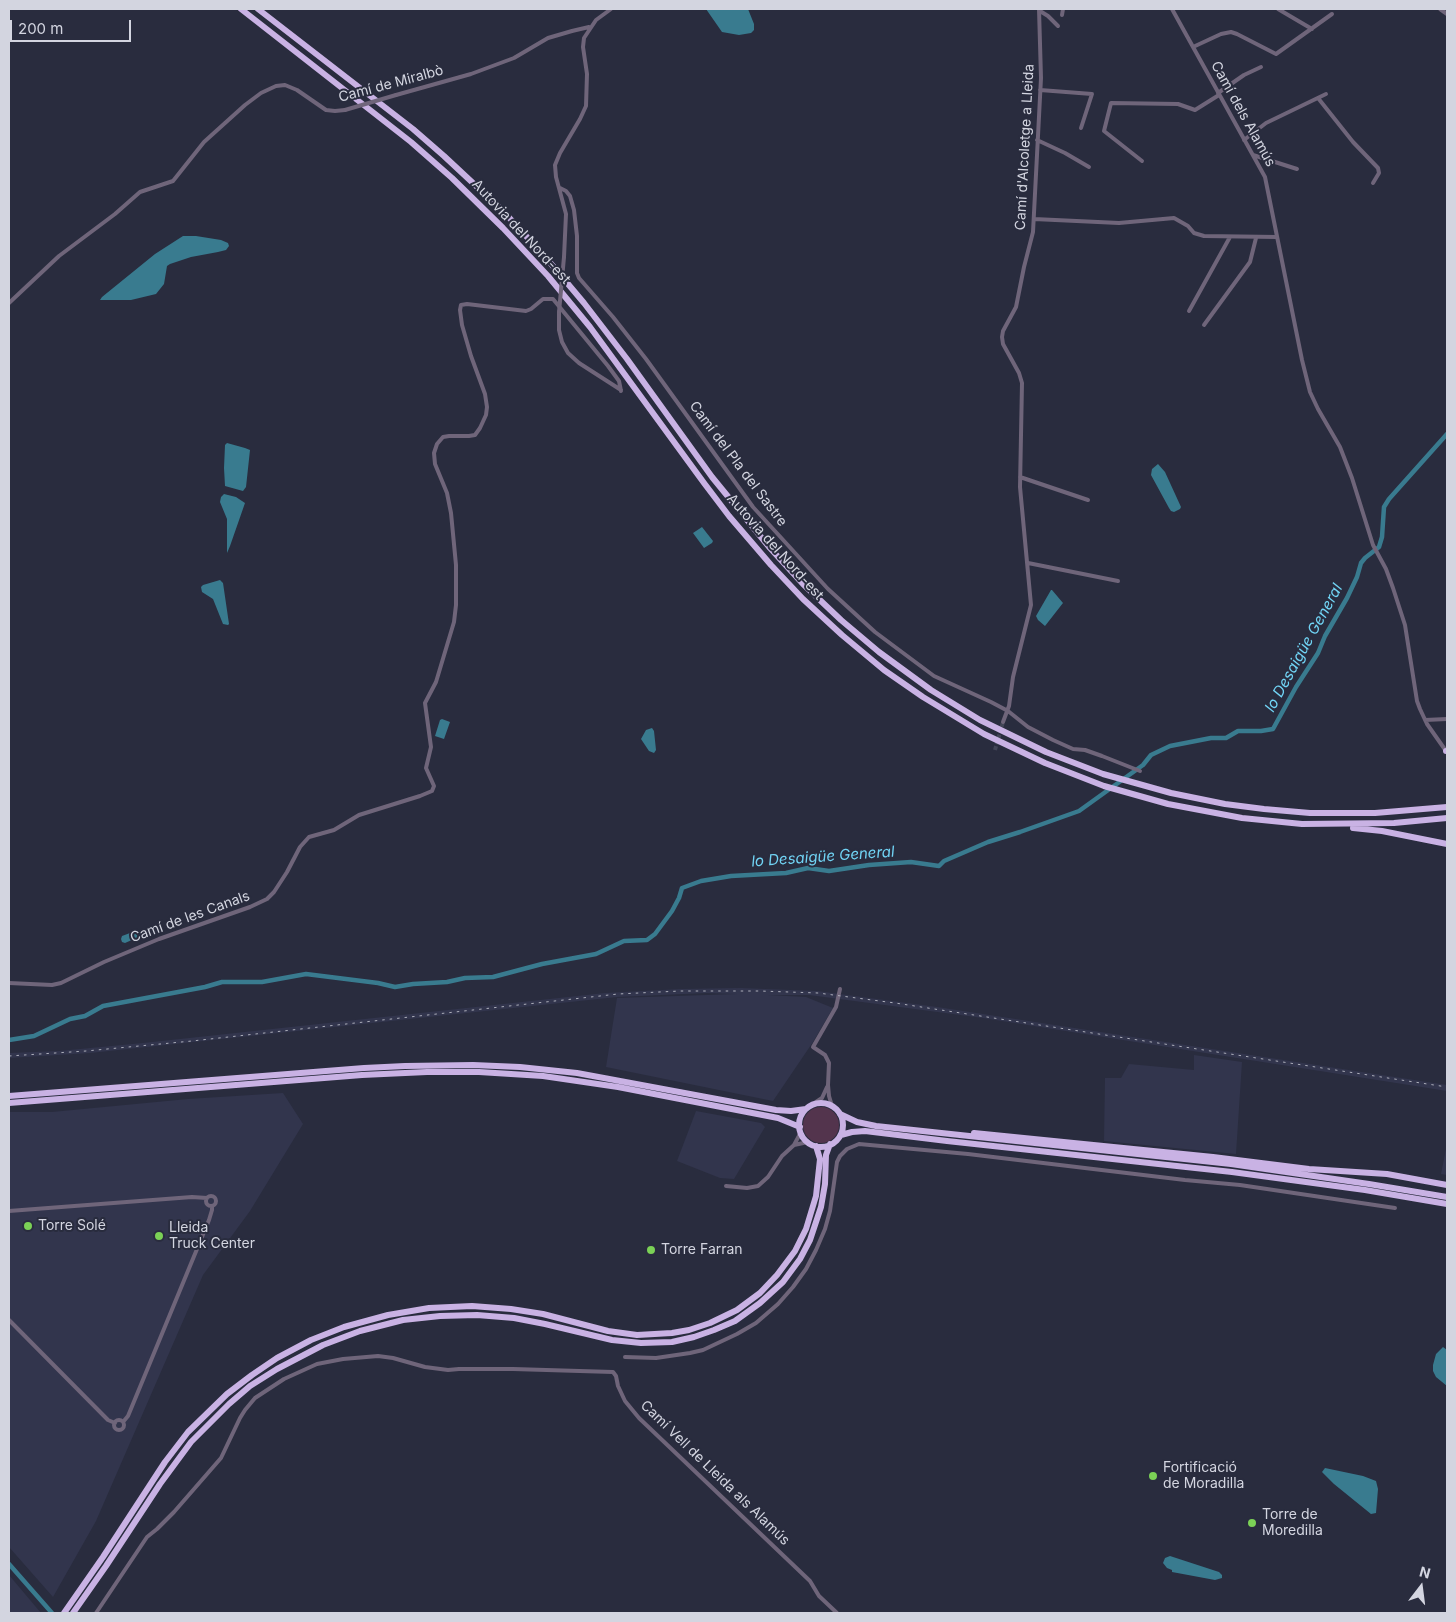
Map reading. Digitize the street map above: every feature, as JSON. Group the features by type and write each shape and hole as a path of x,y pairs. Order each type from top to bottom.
{"highway":[{"path":"236,9 273,38 287,45"},
{"name":"Autovia del Nord-est","path":"240,9 372,110 467,192 526,252 568,301 602,343 729,516 788,584 842,636 907,686 965,724 1039,760 1104,786 1168,804 1242,818 1302,824 1394,823 1447,818"},
{"name":"Autovia del Nord-est","path":"258,9 413,129 460,170 525,235 572,287 743,516 790,570 841,620 895,664 963,710 1039,749 1116,778 1187,797 1285,811 1352,814 1363,810 1447,805"},
{"path":"1330,825 1382,831 1447,844"},
{"path":"9,1096 364,1068 474,1065 577,1073 776,1110 806,1109"},
{"path":"9,1103 427,1072 479,1072 543,1076 618,1087 776,1117 786,1120 800,1130 808,1142 816,1146 830,1144 841,1135 865,1131 1232,1172 1447,1204"},
{"path":"800,1130 801,1116 806,1109 813,1104 820,1103 832,1106 840,1114 862,1123 900,1129 1231,1164 1359,1182 1447,1197"},
{"path":"840,1114 843,1126 841,1135"},
{"path":"900,1129 913,1128 1023,1137 1310,1169 1374,1172 1447,1185"},
{"path":"73,1613 191,1442 228,1404 277,1368 323,1344 360,1331 403,1320 440,1316 477,1315 508,1317 612,1340 641,1344 678,1341 714,1330 735,1320 760,1303 782,1282 800,1259 810,1240 821,1208 825,1184 826,1155 830,1144"},
{"path":"64,1613 176,1447 222,1399 244,1380 277,1358 311,1340 344,1327 388,1315 429,1308 472,1306 511,1309 543,1314 608,1331 637,1335 672,1333 710,1323 737,1310 760,1293 777,1275 795,1251 810,1218 816,1196 820,1166 816,1146"}],"street":[{"name":"Camí de Miralbò","path":"9,303 59,256 115,214 140,192 173,181 204,142 261,93 276,86 285,85 297,90 326,110 345,110 484,69 520,55 548,38 590,27 598,18 611,9"},
{"path":"1062,15 1063,9"},
{"name":"Camí dels Alamús","path":"1172,9 1266,181 1310,392 1342,452 1374,547 1389,575 1404,619 1418,701 1425,720 1447,751"},
{"path":"1278,9 1312,29"},
{"path":"1440,9 1447,14"},
{"path":"1039,10 1058,26"},
{"name":"Camí d'Alcoletge a Lleida","path":"1003,722 1008,712 1015,666 1031,605 1020,477 1022,383 1020,373 1003,344 1002,335 1018,301 1025,262 1032,238 1040,90 1039,10"},
{"path":"1193,47 1221,34 1230,32 1276,54 1332,14"},
{"path":"560,188 555,174 556,163 586,106 587,74 583,44 585,35 590,27"},
{"path":"1142,161 1104,131 1111,103 1178,104 1195,110 1240,78 1261,67"},
{"path":"1040,90 1092,94 1081,128"},
{"path":"1244,140 1266,123 1326,94"},
{"path":"1318,98 1353,142 1378,168 1379,173 1373,183"},
{"path":"1037,140 1089,167"},
{"path":"1253,155 1297,169"},
{"name":"Camí de les Canals","path":"9,983 58,984 100,963 159,939 250,907 267,899 274,892 287,872 298,849 308,836 334,830 359,815 432,791 433,784 426,768 431,747 425,703 436,682 454,622 456,608 456,568 451,513 447,493 435,464 434,452 438,442 445,437 471,436 476,434 486,415 487,407 462,325 460,308 463,304 526,311 542,299 553,299 612,371 619,381 621,390 578,363 568,353 562,342 559,330 559,312 564,257 566,214 560,188"},
{"name":"Camí del Pla del Sastre","path":"560,188 570,196 574,210 578,278 636,345 742,494 773,531 843,604 886,641 934,676 1008,712 1024,725 1053,740 1073,749 1095,754 1140,771"},
{"path":"1034,219 1126,223 1174,218 1188,226 1194,233 1210,236 1277,237"},
{"path":"1189,312 1230,237"},
{"path":"1204,325 1250,262 1256,238"},
{"path":"1020,477 1088,500"},
{"path":"1028,563 1118,581"},
{"path":"1425,720 1447,719"},
{"path":"832,1106 828,1085 830,1068 828,1060 813,1047 834,1012 840,989"},
{"path":"813,1104 823,1097 828,1085"},
{"path":"726,1186 747,1188 758,1186 768,1177 782,1156 794,1145 800,1130"},
{"path":"794,1145 808,1142"},
{"path":"625,1357 656,1358 703,1350 756,1323 778,1304 806,1269 825,1229 830,1212 837,1162 840,1156 847,1148 859,1144 949,1152 1240,1185 1395,1208"},
{"path":"9,1211 207,1198 211,1196 215,1198 216,1202 212,1206 209,1220 128,1416 123,1422 124,1427 121,1430 115,1428 114,1424 9,1320"},
{"path":"207,1198 207,1203 212,1206"},
{"name":"Camí Vell de Lleida als Alamús","path":"96,1613 146,1537 174,1512 221,1458 240,1418 255,1398 289,1376 317,1364 378,1356 394,1358 425,1367 448,1370 513,1369 612,1372 616,1376 618,1386 625,1401 639,1418 810,1581 819,1596 837,1613"},
{"path":"114,1424 118,1420 123,1422"}],"shaded area":[{"path":"706,9 748,9 754,24 754,30 751,33 739,35 722,32"},
{"path":"183,236 221,240 228,243 229,246 226,250 191,257 170,264 167,266 164,284 156,294 131,300 100,300 155,254"},
{"path":"227,443 250,450 246,487 243,491 225,486 225,445"},
{"path":"1158,464 1165,472 1181,507 1174,512 1169,508 1151,475 1152,469"},
{"path":"224,494 236,497 245,503 227,553 227,519 220,502"},
{"path":"702,527 713,541 704,548 693,533"},
{"path":"220,580 223,583 228,625 223,624 213,599 202,592 201,587"},
{"path":"1051,590 1063,603 1045,626 1036,616"},
{"path":"442,719 450,722 444,739 435,736"},
{"path":"652,728 656,750 654,753 649,751 641,739 646,730"},
{"path":"138,930 141,936 125,943 122,942 122,936"},
{"path":"740,988 817,991 937,1007 1447,1085 1447,1091 983,1018 809,995 768,995 806,997 833,1008 813,1042 773,1101 606,1067 617,998 737,994 706,993 617,997 90,1053 9,1058 9,1053 59,1051 143,1043 605,993"},
{"path":"1194,1055 1242,1062 1236,1154 1104,1141 1105,1078 1121,1078 1129,1064 1194,1070"},
{"path":"283,1093 303,1124 250,1211 203,1275 96,1521 53,1597 9,1547 9,1112 52,1112 188,1099"},
{"path":"821,1107 828,1108 834,1112 838,1118 838,1132 834,1138 828,1142 821,1143 814,1142 808,1138 804,1132 803,1125 804,1118 808,1112 814,1108"},
{"path":"696,1111 761,1123 765,1127 734,1179 720,1178 677,1161"},
{"path":"1447,1144 1447,1175 1441,1174"},
{"path":"1443,1347 1447,1350 1447,1386 1436,1377 1433,1371 1436,1354"},
{"path":"1325,1468 1363,1476 1376,1481 1378,1489 1376,1513 1371,1514 1334,1484 1322,1472"},
{"path":"1170,1556 1219,1572 1222,1578 1215,1580 1172,1572 1163,1563 1165,1558"},
{"path":"9,1575 41,1613 9,1613"}],"waterway":[{"name":"lo Desaigüe General","path":"9,1040 34,1036 70,1019 85,1016 103,1006 205,987 222,982 262,982 306,974 378,983 395,987 447,982 465,978 493,977 542,964 596,954 624,941 647,940 655,934 672,911 682,888 701,881 731,876 786,873 808,868 829,871 869,865 911,862 939,866 944,861 988,842 1079,811 1143,765 1151,755 1170,746 1211,738 1226,738 1238,731 1273,729 1296,687 1318,653 1325,636 1347,598 1361,563 1379,547 1382,537 1384,507 1447,434"},
{"path":"9,1564 52,1613"}],"tunnel":[{"path":"995,750 1003,722"}],"railway":[{"path":"9,1056 192,1041 618,994 680,991 760,991 818,993 895,1003 1447,1087"}],"place":[{"name":"Torre Solé","path":"28,1226"},
{"name":"Lleida Truck Center","path":"159,1236"},
{"name":"Torre Farran","path":"651,1250"},
{"name":"Fortificació de Moradilla","path":"1153,1476"},
{"name":"Torre de Moredilla","path":"1252,1523"}]}
